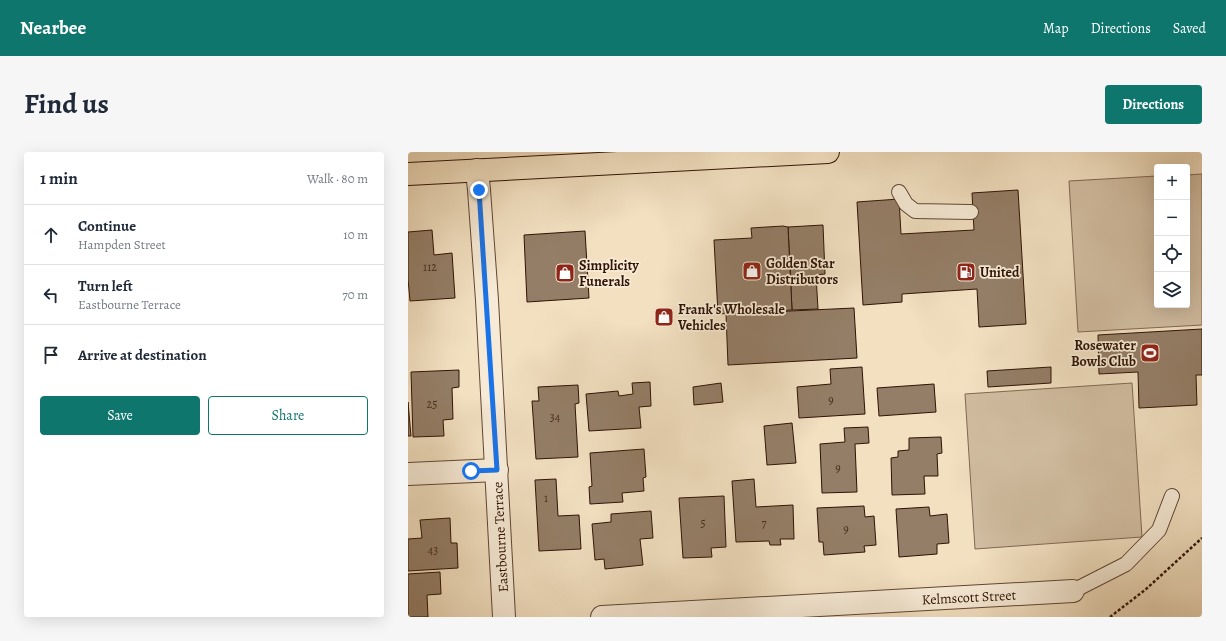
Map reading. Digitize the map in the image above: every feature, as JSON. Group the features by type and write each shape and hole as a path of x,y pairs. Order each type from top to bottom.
{"highway":[{"path":"408,174 751,154 828,152"}],"street":[{"name":"Eastbourne Terrace","path":"477,170 497,470 504,617"},
{"path":"408,474 497,470"},
{"name":"Kelmscott Street","path":"602,617 1073,591"}],"lane":[{"path":"899,192 906,204 915,211 970,212"},
{"path":"1073,591 1126,564 1159,530 1172,496"}],"path":[{"path":"1110,617 1145,590 1202,538"}],"shaded area":[{"path":"1202,174 1202,325 1078,332 1069,181 1154,176 1154,308 1190,308 1190,175"},
{"path":"1132,383 1142,537 975,549 965,394"}],"building":[{"path":"1018,190 1026,324 979,327 977,289 902,294 902,302 863,305 857,202 899,199 901,234 974,230 972,193"},
{"path":"823,225 825,274 816,275 818,309 792,310 788,227"},
{"path":"788,227 792,310 718,314 714,240 752,238 751,228"},
{"path":"432,230 434,255 452,253 455,298 410,301 408,279 408,232"},
{"path":"585,231 589,298 527,302 524,235"},
{"path":"854,308 857,358 728,365 726,314"},
{"name":"Rosewater Bowls Club","path":"1202,329 1202,375 1196,375 1197,405 1139,408 1138,372 1099,374 1098,335"},
{"path":"862,367 865,414 799,418 797,387 831,384 830,369"},
{"path":"1051,367 1051,383 988,387 987,371"},
{"path":"459,370 459,387 452,388 453,419 443,420 444,436 413,437 411,372"},
{"path":"650,382 651,406 639,407 641,428 589,431 586,394 618,391 619,396 633,394 632,383"},
{"path":"721,383 723,402 694,405 693,387"},
{"path":"934,384 936,412 879,416 877,388"},
{"path":"578,385 579,403 575,404 578,457 536,459 532,401 539,401 538,387"},
{"path":"408,402 411,436 408,436"},
{"path":"792,423 796,463 767,465 764,426"},
{"path":"868,427 869,443 855,444 857,492 822,493 820,444 845,442 844,428"},
{"path":"941,437 942,453 937,454 938,476 924,476 925,494 892,495 891,458 898,457 898,451 909,450 909,438"},
{"path":"644,449 646,477 643,478 644,491 622,493 623,502 590,504 589,487 592,486 590,453"},
{"path":"556,479 558,516 579,515 581,549 539,551 535,480"},
{"path":"754,479 756,507 793,505 794,539 780,539 781,545 770,545 769,541 736,542 732,481"},
{"path":"724,496 726,547 711,548 712,557 683,558 679,498"},
{"path":"864,506 865,517 874,516 876,545 864,546 865,552 824,555 823,542 819,542 817,508"},
{"path":"929,507 930,516 947,514 949,543 937,544 937,554 899,557 896,509"},
{"path":"651,511 653,538 640,539 643,565 605,569 604,559 595,560 592,524 611,522 611,514"},
{"path":"450,518 451,543 457,543 458,568 408,571 408,539 422,538 420,520"},
{"path":"440,572 441,594 427,595 428,617 408,617 408,574"}],"place":[{"name":"Golden Star Distributors","path":"752,271"},
{"name":"United","path":"966,272"},
{"name":"Simplicity Funerals","path":"565,273"},
{"name":"Frank's Wholesale Vehicles","path":"664,317"},
{"name":"Rosewater Bowls Club","path":"1150,353"}],"route":[{"path":"471,471 497,470 479,190"}]}
